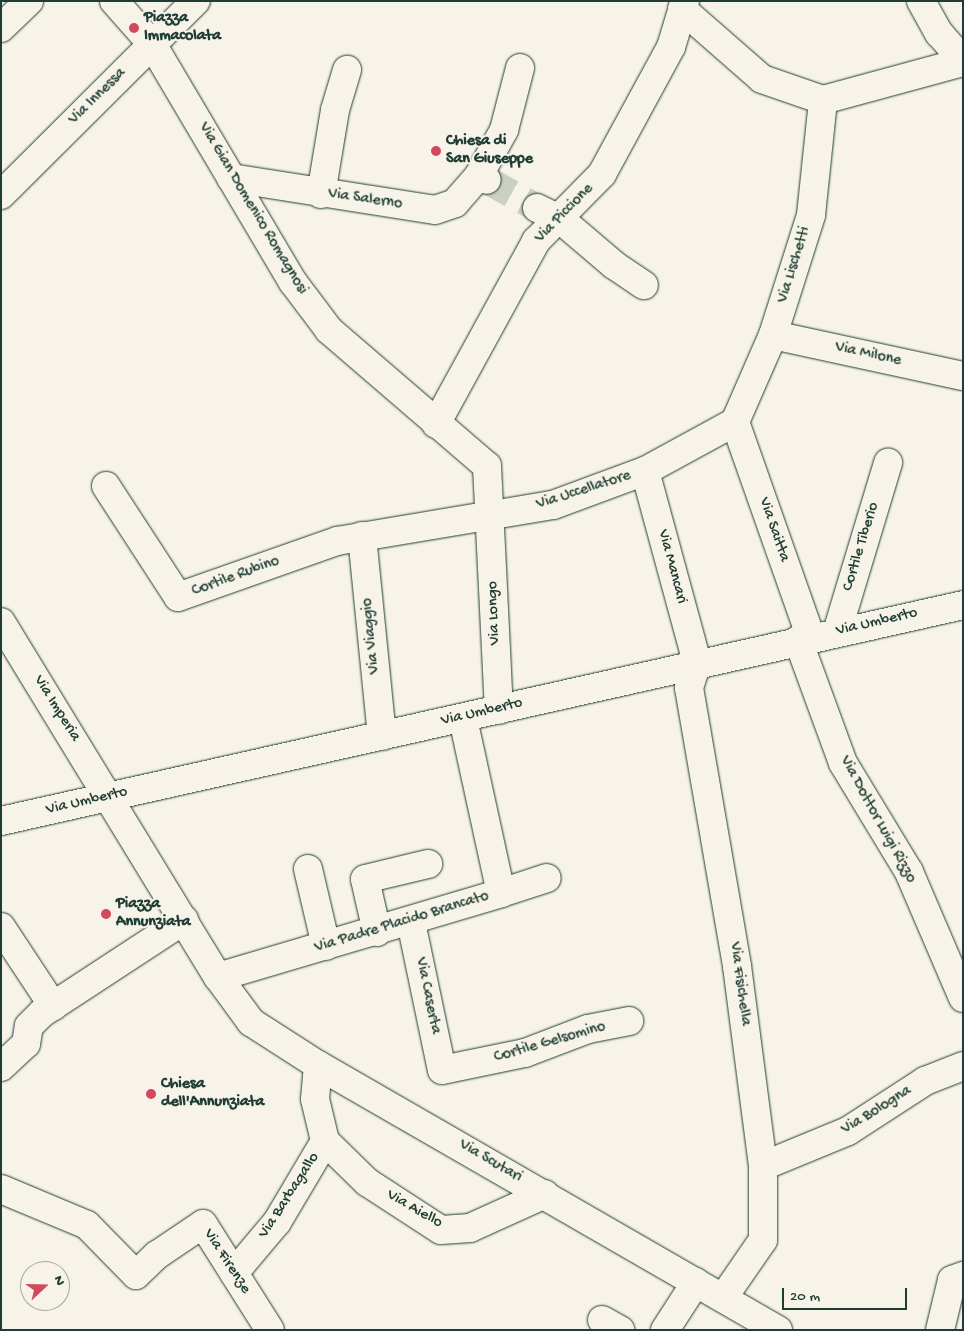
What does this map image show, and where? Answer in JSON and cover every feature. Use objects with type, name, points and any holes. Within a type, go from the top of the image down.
[{"type":"street","points":[[1,28],[29,1]]},
{"type":"street","name":"Via Gian Domenico Romagnosi","points":[[114,1],[152,44],[293,282],[329,330],[436,424],[488,466],[491,517]]},
{"type":"street","name":"Via Innessa","points":[[1,194],[196,1]]},
{"type":"street","points":[[684,5],[762,79],[823,100],[963,62],[939,33],[921,1]]},
{"type":"street","name":"Via Piccione","points":[[436,424],[536,241],[549,213],[602,174],[671,47],[684,5]]},
{"type":"street","name":"Via Salerno","points":[[231,178],[321,194],[435,210],[455,203],[482,179],[504,130],[520,68]]},
{"type":"street","points":[[321,194],[335,110],[347,70]]},
{"type":"street","name":"Via Lischetti","points":[[734,422],[773,335],[810,216],[823,100]]},
{"type":"street","points":[[549,213],[614,265],[644,286]]},
{"type":"street","name":"Via Milone","points":[[773,335],[963,376]]},
{"type":"street","name":"Via Uccellatore","points":[[362,536],[491,517],[553,504],[645,471],[734,422]]},
{"type":"street","name":"Via Saitta","points":[[734,422],[805,639]]},
{"type":"street","name":"Cortile Tiberio","points":[[837,632],[888,463]]},
{"type":"street","name":"Via Mancari","points":[[645,471],[696,663]]},
{"type":"street","name":"Cortile Rubino","points":[[106,486],[178,597],[337,541],[362,536]]},
{"type":"street","name":"Via Longo","points":[[491,517],[499,710]]},
{"type":"street","name":"Via Viaggio","points":[[362,536],[382,736]]},
{"type":"street","name":"Via Umberto","points":[[1,821],[499,710],[696,663],[963,605]]},
{"type":"street","name":"Via Imperia","points":[[1,622],[111,797],[184,920]]},
{"type":"street","name":"Via Dottor Luigi Rizzo","points":[[805,639],[843,763],[909,872],[963,998]]},
{"type":"street","name":"Via Fisichella","points":[[696,663],[688,688],[737,966],[763,1166],[763,1240],[724,1298]]},
{"type":"street","name":"Via Padre Placido Brancato","points":[[218,976],[377,932],[501,893],[463,718]]},
{"type":"street","points":[[377,932],[365,879],[428,864]]},
{"type":"street","points":[[308,869],[326,946]]},
{"type":"street","points":[[501,893],[547,878]]},
{"type":"street","points":[[5,1065],[26,1044],[29,1026],[53,1006],[184,920]]},
{"type":"street","name":"Via Scutari","points":[[184,920],[218,976],[251,1022],[318,1065],[545,1194],[778,1330]]},
{"type":"street","name":"Via Caserta","points":[[411,922],[442,1070]]},
{"type":"street","points":[[1,927],[53,1006]]},
{"type":"street","name":"Cortile Gelsomino","points":[[442,1070],[525,1053],[588,1028],[629,1021]]},
{"type":"street","points":[[318,1065],[315,1099],[326,1141]]},
{"type":"street","name":"Via Bologna","points":[[763,1166],[848,1131],[925,1081],[963,1066]]},
{"type":"street","name":"Via Aiello","points":[[326,1141],[367,1182],[441,1230],[470,1228],[545,1194]]},
{"type":"street","name":"Via Barbagallo","points":[[234,1273],[276,1222],[326,1141]]},
{"type":"street","name":"Via Firenze","points":[[1,1189],[87,1225],[136,1275],[157,1255],[203,1224],[270,1330]]},
{"type":"street","points":[[940,1330],[952,1280],[963,1276]]},
{"type":"street","points":[[665,1330],[696,1282]]},
{"type":"tunnel","points":[[487,180],[537,208]]},
{"type":"place","name":"Piazza Immacolata","points":[[134,28]]},
{"type":"place","name":"Chiesa di San Giuseppe","points":[[436,151]]},
{"type":"place","name":"Piazza Annunziata","points":[[106,914]]},
{"type":"place","name":"Chiesa dell'Annunziata","points":[[151,1094]]}]
